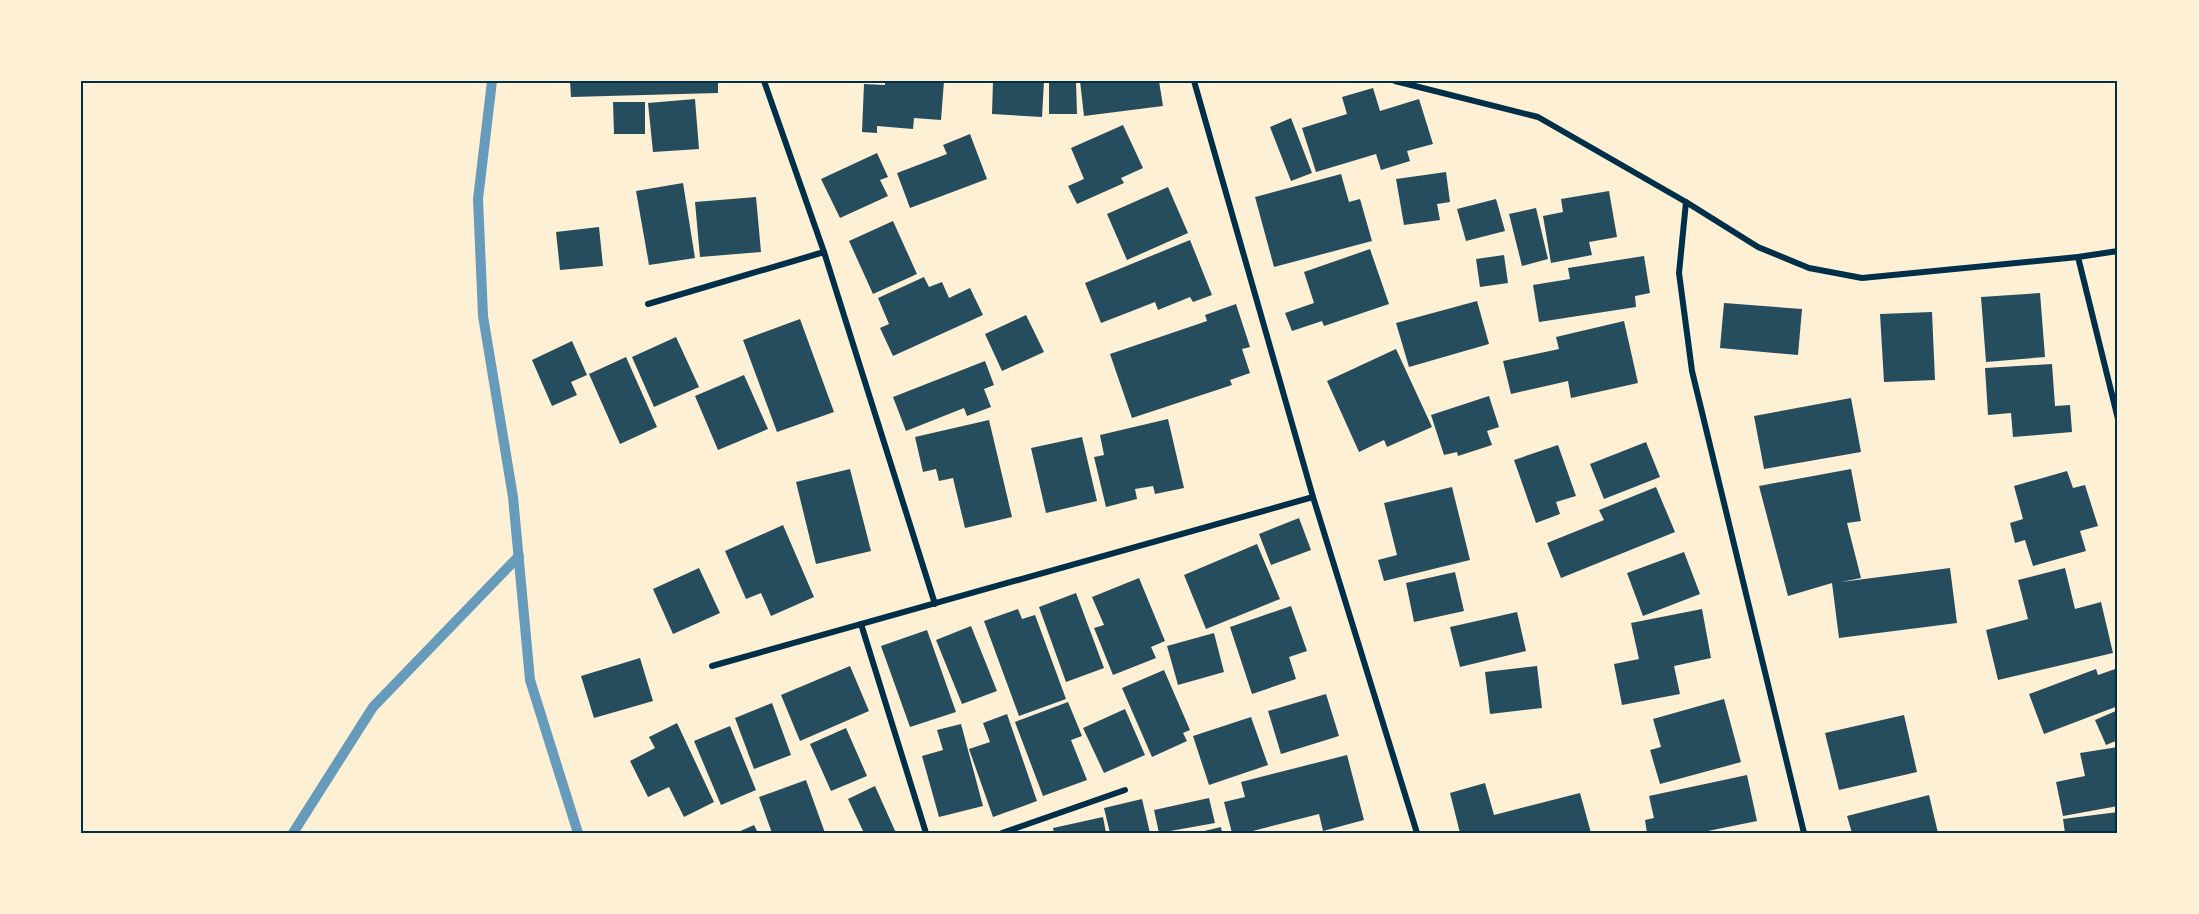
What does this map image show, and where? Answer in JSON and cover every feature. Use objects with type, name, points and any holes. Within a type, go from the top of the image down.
[{"type":"street","points":[[764,81],[824,252],[935,603]]},
{"type":"street","points":[[1194,81],[1313,497],[1417,833]]},
{"type":"street","points":[[1395,81],[1538,117],[1686,202],[1758,247],[1809,268],[1862,278],[2118,250]]},
{"type":"street","points":[[1686,202],[1679,273],[1692,371],[1804,833]]},
{"type":"street","points":[[648,304],[824,252]]},
{"type":"street","points":[[2078,256],[2118,419]]},
{"type":"street","points":[[712,666],[1313,497]]},
{"type":"street","points":[[861,624],[926,833]]},
{"type":"street","points":[[1002,833],[1125,790]]},
{"type":"building","points":[[570,81],[718,81],[718,93],[571,97]]},
{"type":"building","points":[[885,81],[944,81],[941,120],[914,118],[913,129],[877,126],[877,133],[862,132],[864,84],[885,85]]},
{"type":"building","points":[[993,81],[1044,81],[1042,117],[992,114]]},
{"type":"building","points":[[1049,81],[1076,81],[1077,114],[1049,114]]},
{"type":"building","points":[[1080,81],[1159,81],[1163,106],[1084,116]]},
{"type":"building","points":[[1373,88],[1380,111],[1419,99],[1433,144],[1407,151],[1410,161],[1381,170],[1376,154],[1316,172],[1302,128],[1347,114],[1342,97]]},
{"type":"building","points":[[695,99],[699,149],[653,152],[648,103]]},
{"type":"building","points":[[613,102],[645,102],[645,134],[614,134]]},
{"type":"building","points":[[1291,118],[1312,173],[1291,181],[1270,127]]},
{"type":"building","points":[[1123,125],[1143,168],[1121,178],[1124,183],[1077,204],[1068,186],[1084,179],[1071,148]]},
{"type":"building","points":[[970,134],[987,179],[910,208],[897,173],[947,154],[943,145]]},
{"type":"building","points":[[877,153],[888,177],[880,180],[888,196],[840,218],[821,179]]},
{"type":"building","points":[[1446,172],[1450,202],[1437,204],[1440,220],[1404,225],[1396,179]]},
{"type":"building","points":[[1341,174],[1349,202],[1360,199],[1372,241],[1274,267],[1255,197]]},
{"type":"building","points":[[683,183],[695,258],[649,265],[636,191]]},
{"type":"building","points":[[1168,187],[1188,233],[1127,260],[1107,214]]},
{"type":"building","points":[[1609,191],[1617,237],[1589,242],[1592,255],[1551,263],[1543,216],[1563,212],[1561,199]]},
{"type":"building","points":[[756,197],[761,252],[700,257],[695,202]]},
{"type":"building","points":[[1496,199],[1505,231],[1466,241],[1457,209]]},
{"type":"building","points":[[1536,208],[1548,259],[1522,266],[1509,214]]},
{"type":"building","points":[[893,221],[917,274],[873,294],[849,241]]},
{"type":"building","points":[[599,227],[603,266],[560,270],[556,232]]},
{"type":"building","points":[[1190,240],[1212,295],[1193,302],[1190,297],[1158,310],[1155,302],[1101,323],[1085,283]]},
{"type":"building","points":[[1370,249],[1389,304],[1324,326],[1322,321],[1292,331],[1285,313],[1314,303],[1304,272]]},
{"type":"building","points":[[1504,255],[1508,283],[1480,287],[1476,259]]},
{"type":"building","points":[[1644,256],[1650,293],[1635,296],[1636,307],[1539,322],[1533,285],[1570,279],[1568,268]]},
{"type":"building","points":[[924,277],[929,287],[942,282],[949,298],[970,288],[983,315],[893,356],[880,328],[889,324],[878,298]]},
{"type":"building","points":[[2040,293],[2045,357],[1986,362],[1981,297]]},
{"type":"building","points":[[1477,301],[1489,344],[1409,367],[1396,323]]},
{"type":"building","points":[[1724,303],[1802,309],[1798,355],[1720,348]]},
{"type":"building","points":[[1236,304],[1250,347],[1242,349],[1250,373],[1230,380],[1232,385],[1132,418],[1110,354],[1207,321],[1205,315]]},
{"type":"building","points":[[1932,312],[1935,380],[1884,382],[1880,314]]},
{"type":"building","points":[[1026,315],[1044,352],[1002,371],[985,334]]},
{"type":"building","points":[[800,319],[834,412],[777,432],[743,340]]},
{"type":"building","points":[[1624,321],[1638,383],[1571,398],[1568,381],[1511,394],[1503,361],[1559,349],[1556,337]]},
{"type":"building","points":[[676,337],[699,387],[654,407],[632,357]]},
{"type":"building","points":[[572,341],[587,375],[571,382],[577,395],[552,406],[532,360]]},
{"type":"building","points":[[1396,349],[1432,427],[1387,447],[1384,440],[1359,452],[1327,381]]},
{"type":"building","points":[[626,357],[657,427],[620,444],[589,374]]},
{"type":"building","points":[[985,361],[994,385],[984,389],[991,407],[967,416],[964,408],[906,431],[893,397]]},
{"type":"building","points":[[2052,364],[2055,406],[2070,405],[2072,432],[2013,437],[2011,413],[1988,415],[1985,368]]},
{"type":"building","points":[[744,375],[768,429],[718,450],[695,396]]},
{"type":"building","points":[[1489,396],[1499,427],[1487,431],[1492,445],[1458,456],[1457,452],[1444,455],[1431,415]]},
{"type":"building","points":[[1851,398],[1861,452],[1764,469],[1754,416]]},
{"type":"building","points":[[1168,419],[1184,488],[1155,494],[1153,486],[1135,489],[1137,499],[1106,507],[1094,457],[1104,455],[1100,435]]},
{"type":"building","points":[[989,420],[1012,517],[965,528],[953,478],[939,481],[936,469],[923,472],[915,437]]},
{"type":"building","points":[[1082,437],[1097,501],[1046,513],[1031,448]]},
{"type":"building","points":[[1646,442],[1660,477],[1604,499],[1590,464]]},
{"type":"building","points":[[1558,445],[1576,496],[1556,502],[1560,514],[1536,523],[1514,460]]},
{"type":"building","points":[[850,469],[871,551],[816,564],[796,482]]},
{"type":"building","points":[[1851,469],[1861,521],[1847,523],[1861,578],[1841,582],[1950,568],[1957,623],[1839,638],[1832,583],[1788,596],[1759,486]]},
{"type":"building","points":[[2067,471],[2073,488],[2085,485],[2098,526],[2080,531],[2086,551],[2033,566],[2025,540],[2015,543],[2010,523],[2023,519],[2014,486]]},
{"type":"building","points":[[1452,487],[1470,560],[1384,581],[1378,560],[1397,555],[1384,503]]},
{"type":"building","points":[[1656,487],[1675,532],[1561,578],[1547,543],[1604,520],[1599,510]]},
{"type":"building","points":[[1299,518],[1311,550],[1271,565],[1259,534]]},
{"type":"building","points":[[783,525],[814,597],[771,616],[761,593],[746,599],[725,551]]},
{"type":"building","points":[[1257,544],[1280,599],[1206,629],[1184,575]]},
{"type":"building","points":[[1684,552],[1700,594],[1643,616],[1627,573]]},
{"type":"building","points":[[699,568],[720,613],[673,634],[653,589]]},
{"type":"building","points":[[2065,568],[2075,609],[2101,602],[2113,653],[1998,680],[1986,630],[2028,619],[2018,580]]},
{"type":"building","points":[[1455,572],[1464,611],[1414,622],[1406,583]]},
{"type":"building","points":[[1139,578],[1165,641],[1151,647],[1156,658],[1113,675],[1094,628],[1104,625],[1092,597]]},
{"type":"building","points":[[1076,593],[1104,668],[1066,682],[1039,607]]},
{"type":"building","points":[[1291,606],[1307,651],[1289,657],[1296,679],[1252,694],[1230,627]]},
{"type":"building","points":[[1018,609],[1022,619],[1035,615],[1066,699],[1019,716],[984,621]]},
{"type":"building","points":[[1702,609],[1711,658],[1674,666],[1680,694],[1622,705],[1614,664],[1639,659],[1631,623]]},
{"type":"building","points":[[1517,612],[1526,651],[1460,667],[1450,627]]},
{"type":"building","points":[[971,626],[997,691],[962,704],[936,640]]},
{"type":"building","points":[[927,630],[956,712],[910,727],[881,646]]},
{"type":"building","points":[[1214,633],[1224,672],[1178,685],[1167,646]]},
{"type":"building","points":[[640,658],[653,701],[594,718],[581,676]]},
{"type":"building","points":[[850,666],[869,711],[800,741],[781,695]]},
{"type":"building","points":[[1537,666],[1542,708],[1490,714],[1485,672]]},
{"type":"building","points":[[2118,668],[2118,706],[2044,734],[2029,694],[2096,669],[2098,675]]},
{"type":"building","points":[[1164,670],[1190,730],[1183,733],[1187,741],[1152,757],[1122,688]]},
{"type":"building","points":[[1326,694],[1339,736],[1281,754],[1268,711]]},
{"type":"building","points":[[1724,699],[1741,762],[1660,784],[1650,750],[1661,747],[1653,719]]},
{"type":"building","points":[[1068,702],[1082,736],[1071,740],[1087,780],[1043,796],[1015,722]]},
{"type":"building","points":[[772,703],[791,755],[754,769],[735,718]]},
{"type":"building","points":[[1125,709],[1145,755],[1104,773],[1083,728]]},
{"type":"building","points":[[2118,710],[2118,740],[2106,745],[2095,720]]},
{"type":"building","points":[[1007,714],[1037,801],[993,817],[969,749],[990,742],[983,723]]},
{"type":"building","points":[[1904,715],[1917,772],[1839,790],[1825,733]]},
{"type":"building","points":[[1251,717],[1268,765],[1209,785],[1193,736]]},
{"type":"building","points":[[677,723],[714,802],[684,817],[669,787],[648,797],[630,761],[655,748],[649,737]]},
{"type":"building","points":[[961,724],[983,806],[939,817],[922,756],[943,750],[937,730]]},
{"type":"building","points":[[730,726],[756,790],[721,805],[694,741]]},
{"type":"building","points":[[846,728],[867,776],[831,791],[810,744]]},
{"type":"building","points":[[2118,747],[2118,806],[2063,816],[2056,782],[2085,776],[2080,753]]},
{"type":"building","points":[[1347,755],[1364,820],[1323,831],[1319,814],[1245,833],[1232,833],[1224,802],[1245,797],[1241,782]]},
{"type":"building","points":[[1747,775],[1757,821],[1698,833],[1647,833],[1645,820],[1654,818],[1649,796]]},
{"type":"building","points":[[806,780],[825,833],[772,833],[759,797]]},
{"type":"building","points":[[1485,783],[1494,815],[1580,793],[1591,833],[1460,833],[1450,793]]},
{"type":"building","points":[[875,786],[896,833],[864,833],[848,799]]},
{"type":"building","points":[[1929,795],[1938,833],[1852,833],[1847,816]]},
{"type":"building","points":[[1209,798],[1215,823],[1159,833],[1154,810]]},
{"type":"building","points":[[1142,799],[1150,833],[1110,833],[1104,808]]},
{"type":"building","points":[[2118,812],[2118,833],[2065,833],[2063,819]]},
{"type":"building","points":[[1103,817],[1106,833],[1054,833],[1053,828]]},
{"type":"building","points":[[754,825],[758,833],[736,833]]},
{"type":"building","points":[[1221,827],[1222,833],[1200,833],[1200,832]]},
{"type":"waterway","points":[[492,81],[478,199],[483,316],[513,497],[530,680],[578,833]]},
{"type":"waterway","points":[[293,833],[373,707],[519,556]]}]
